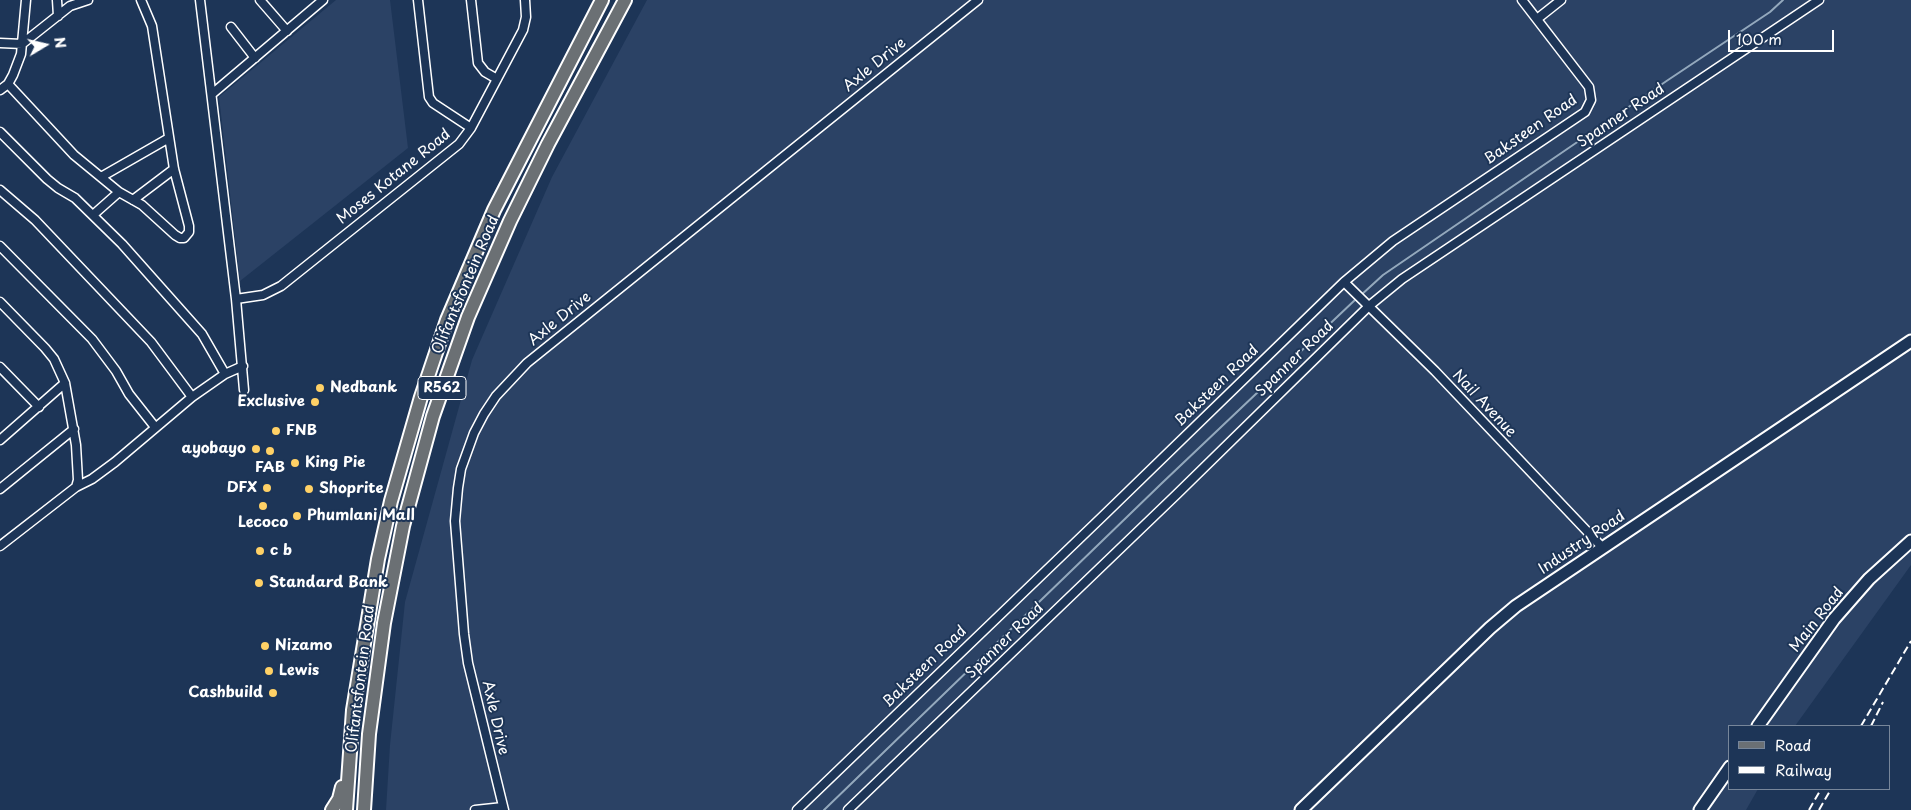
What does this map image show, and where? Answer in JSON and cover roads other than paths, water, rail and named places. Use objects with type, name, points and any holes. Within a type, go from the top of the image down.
[{"type":"main road","name":"Olifantsfontein Road","points":[[346,810],[348,757],[356,689],[378,560],[408,441],[430,370],[461,286],[494,210],[602,0]]},
{"type":"main road","name":"Olifantsfontein Road","points":[[364,810],[369,734],[386,613],[403,526],[432,416],[468,317],[510,221],[548,144],[625,0]]},
{"type":"main road","points":[[332,810],[339,799],[348,757]]},
{"type":"street","points":[[0,90],[8,84],[17,67],[22,44],[26,0]]},
{"type":"street","points":[[57,0],[58,16]]},
{"type":"street","points":[[0,43],[22,44],[70,6],[88,0]]},
{"type":"street","points":[[8,84],[74,154],[119,192],[142,205],[175,235],[180,238],[187,235],[189,226],[174,169],[152,26],[141,0]]},
{"type":"street","points":[[200,0],[236,299],[244,390]]},
{"type":"street","points":[[260,0],[287,31]]},
{"type":"street","points":[[418,0],[430,97],[433,103],[471,128]]},
{"type":"street","points":[[471,0],[478,63],[485,72],[498,79]]},
{"type":"street","name":"Moses Kotane Road","points":[[236,299],[263,294],[281,286],[457,146],[471,128],[524,30],[526,17],[525,0]]},
{"type":"street","name":"Axle Drive","points":[[503,809],[468,663],[455,521],[461,469],[474,433],[484,414],[507,383],[526,363],[978,0]]},
{"type":"street","name":"Baksteen Road","points":[[797,810],[1344,282],[1393,241],[1585,112],[1591,100],[1589,87],[1522,0]]},
{"type":"street","points":[[1537,19],[1561,0]]},
{"type":"street","name":"Spanner Road","points":[[848,810],[1170,501],[1369,306],[1402,279],[1819,0]]},
{"type":"street","points":[[212,94],[321,1]]},
{"type":"street","points":[[231,27],[255,58]]},
{"type":"street","points":[[0,132],[47,179],[75,198],[122,244],[202,334],[225,374]]},
{"type":"street","points":[[102,177],[169,138]]},
{"type":"street","points":[[133,200],[174,169]]},
{"type":"street","points":[[0,190],[35,220],[151,342],[192,397]]},
{"type":"street","points":[[93,215],[119,192]]},
{"type":"street","points":[[0,246],[92,339],[112,365],[129,394],[155,427]]},
{"type":"street","name":"Nail Avenue","points":[[1344,282],[1435,371],[1602,547]]},
{"type":"street","points":[[0,302],[54,359],[65,384],[74,429],[78,480],[76,487]]},
{"type":"street","name":"Industry Road","points":[[1301,810],[1490,628],[1526,599],[1911,340]]},
{"type":"street","points":[[0,546],[76,487],[103,471],[192,397],[225,374],[242,366]]},
{"type":"street","points":[[0,367],[39,407]]},
{"type":"street","points":[[0,440],[65,384]]},
{"type":"street","points":[[0,489],[74,429]]},
{"type":"street","name":"Main Road","points":[[1759,725],[1834,619],[1869,579],[1911,541]]},
{"type":"street","points":[[1700,810],[1728,770]]},
{"type":"street","points":[[475,810],[503,809]]},
{"type":"waterway","points":[[1360,296],[1383,275],[1770,12],[1783,0]]},
{"type":"waterway","points":[[824,810],[1161,484],[1356,299]]},
{"type":"railway","points":[[1862,725],[1911,641]]},
{"type":"railway","points":[[1872,725],[1883,702]]},
{"type":"railway","points":[[1809,810],[1820,790]]},
{"type":"railway","points":[[1819,810],[1830,790]]},
{"type":"place","name":"Nedbank","points":[[320,388]]},
{"type":"place","name":"Exclusive","points":[[315,402]]},
{"type":"place","name":"FNB","points":[[276,431]]},
{"type":"place","name":"ayobayo","points":[[256,449]]},
{"type":"place","name":"FAB","points":[[270,451]]},
{"type":"place","name":"King Pie","points":[[295,463]]},
{"type":"place","name":"DFX","points":[[267,488]]},
{"type":"place","name":"Shoprite","points":[[309,489]]},
{"type":"place","name":"Lecoco","points":[[263,506]]},
{"type":"place","name":"Phumlani Mall","points":[[297,516]]},
{"type":"place","name":"c b","points":[[260,551]]},
{"type":"place","name":"Standard Bank","points":[[259,583]]},
{"type":"place","name":"Nizamo","points":[[265,646]]},
{"type":"place","name":"Lewis","points":[[269,671]]},
{"type":"place","name":"Cashbuild","points":[[273,693]]}]
